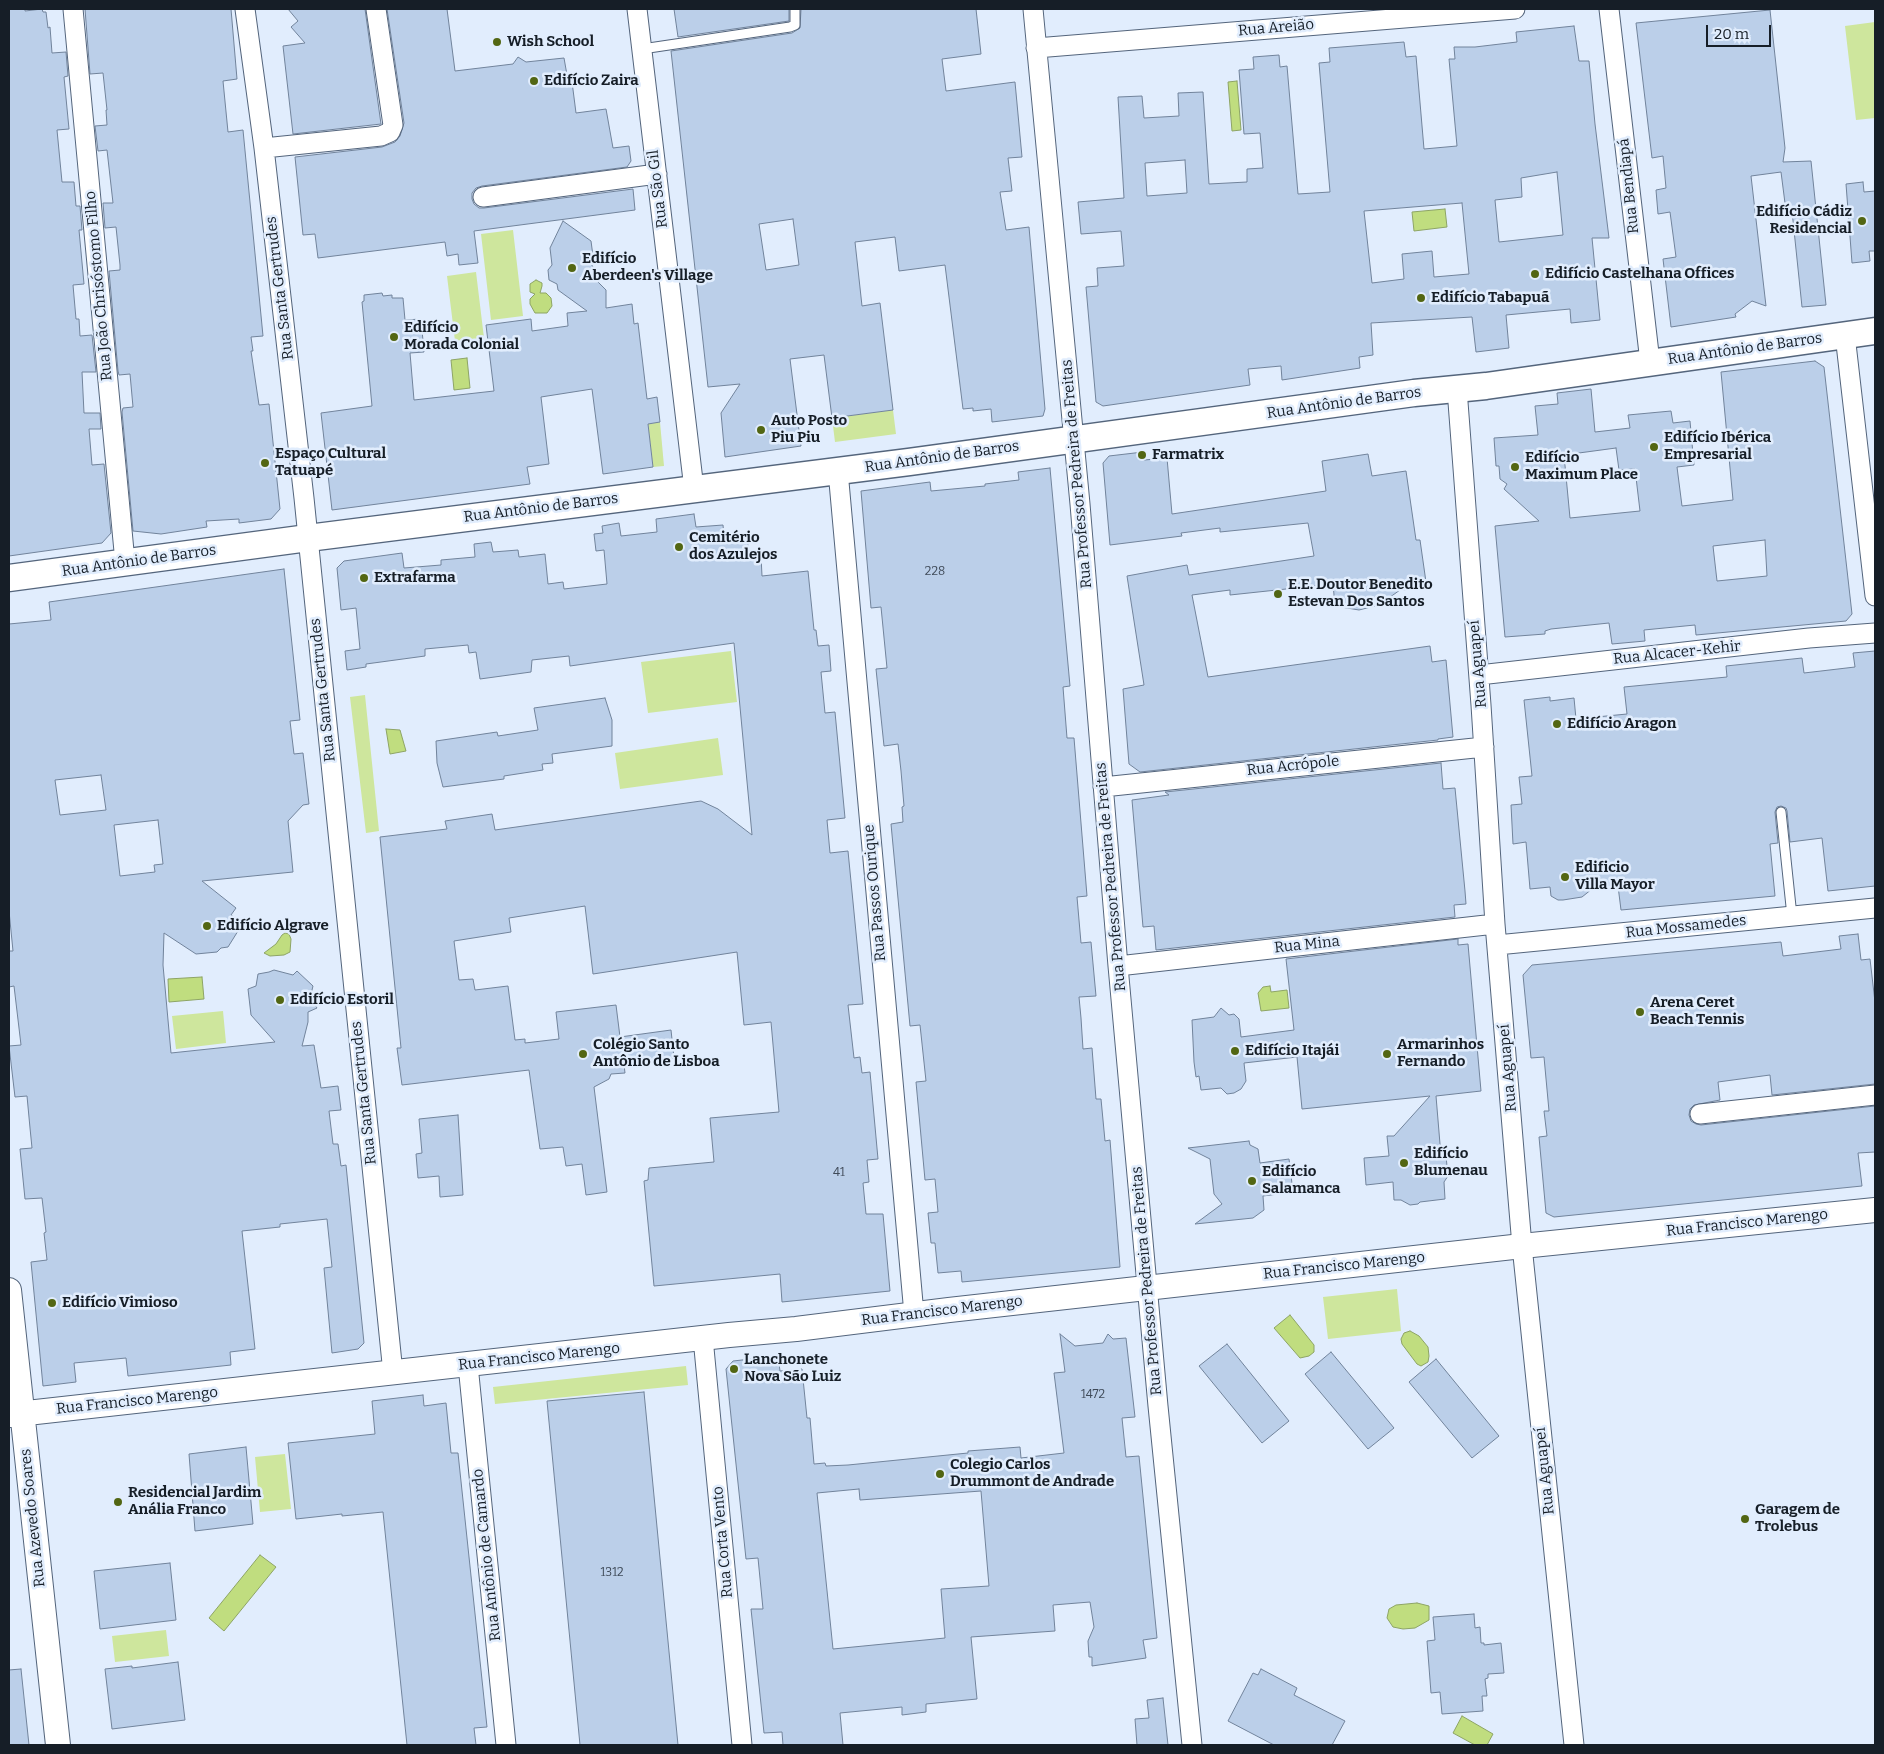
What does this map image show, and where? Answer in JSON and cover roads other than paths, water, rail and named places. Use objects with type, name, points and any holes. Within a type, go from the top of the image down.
[{"type":"main road","name":"Rua Antônio de Barros","points":[[9,578],[1074,440],[1875,331]]},
{"type":"street","name":"Rua João Chrisóstomo Filho","points":[[73,9],[125,562]]},
{"type":"street","name":"Rua Santa Gertrudes","points":[[245,9],[264,148],[308,538],[393,1373]]},
{"type":"street","points":[[264,148],[381,136],[390,132],[393,125],[376,9]]},
{"type":"street","name":"Rua São Gil","points":[[637,9],[694,489]]},
{"type":"street","name":"Rua Professor Pedreira de Freitas","points":[[1033,9],[1074,440],[1118,966],[1192,1745]]},
{"type":"street","name":"Rua Areião","points":[[1036,48],[1515,9]]},
{"type":"street","name":"Rua Bendiapá","points":[[1609,9],[1650,362]]},
{"type":"street","points":[[483,197],[657,174]]},
{"type":"street","points":[[1845,335],[1875,596]]},
{"type":"street","name":"Rua Aguapeí","points":[[1458,389],[1495,924],[1522,1246],[1574,1745]]},
{"type":"street","name":"Rua Passos Ourique","points":[[838,471],[914,1314]]},
{"type":"street","name":"Rua Alcacer-Kehir","points":[[1478,675],[1809,638],[1875,633]]},
{"type":"street","name":"Rua Acrópole","points":[[1103,787],[1484,748]]},
{"type":"street","name":"Rua Mossamedes","points":[[1497,945],[1875,908]]},
{"type":"street","name":"Rua Mina","points":[[1118,966],[1495,924]]},
{"type":"street","points":[[1700,1114],[1875,1095]]},
{"type":"street","name":"Rua Francisco Marengo","points":[[16,1414],[796,1329],[1148,1287],[1875,1210]]},
{"type":"street","name":"Rua Azevedo Soares","points":[[9,1290],[16,1414],[58,1745]]},
{"type":"street","name":"Rua Corta Vento","points":[[703,1338],[742,1745]]},
{"type":"street","name":"Rua Antônio de Camardo","points":[[468,1365],[506,1745]]},
{"type":"lane","points":[[642,49],[790,27],[795,25],[795,9]]},
{"type":"lane","points":[[1781,812],[1792,916]]},
{"type":"place","name":"Wish School","points":[[497,42]]},
{"type":"place","name":"Edifício Zaira","points":[[534,81]]},
{"type":"place","name":"Edifício Cádiz Residencial","points":[[1862,221]]},
{"type":"place","name":"Edifício Aberdeen's Village","points":[[572,268]]},
{"type":"place","name":"Edifício Castelhana Offices","points":[[1535,274]]},
{"type":"place","name":"Edifício Tabapuã","points":[[1421,298]]},
{"type":"place","name":"Edifício Morada Colonial","points":[[394,337]]},
{"type":"place","name":"Auto Posto Piu Piu","points":[[761,430]]},
{"type":"place","name":"Edifício Ibérica Empresarial","points":[[1654,447]]},
{"type":"place","name":"Farmatrix","points":[[1142,455]]},
{"type":"place","name":"Espaço Cultural Tatuapé","points":[[265,463]]},
{"type":"place","name":"Edifício Maximum Place","points":[[1515,467]]},
{"type":"place","name":"Cemitério dos Azulejos","points":[[679,547]]},
{"type":"place","name":"Extrafarma","points":[[364,578]]},
{"type":"place","name":"E.E. Doutor Benedito Estevan Dos Santos","points":[[1278,594]]},
{"type":"place","name":"Edifício Aragon","points":[[1557,724]]},
{"type":"place","name":"Edificio Villa Mayor","points":[[1565,877]]},
{"type":"place","name":"Edifício Algrave","points":[[207,926]]},
{"type":"place","name":"Edifício Estoril","points":[[280,1000]]},
{"type":"place","name":"Arena Ceret Beach Tennis","points":[[1640,1012]]},
{"type":"place","name":"Edifício Itajái","points":[[1235,1051]]},
{"type":"place","name":"Colégio Santo Antônio de Lisboa","points":[[583,1054]]},
{"type":"place","name":"Armarinhos Fernando","points":[[1387,1054]]},
{"type":"place","name":"Edifício Blumenau","points":[[1404,1163]]},
{"type":"place","name":"Edifício Salamanca","points":[[1252,1181]]},
{"type":"place","name":"Edifício Vimioso","points":[[52,1303]]},
{"type":"place","name":"Lanchonete Nova São Luiz","points":[[734,1369]]},
{"type":"place","name":"Colegio Carlos Drummont de Andrade","points":[[940,1474]]},
{"type":"place","name":"Residencial Jardim Anália Franco","points":[[118,1502]]},
{"type":"place","name":"Garagem de Trolebus","points":[[1745,1519]]}]
